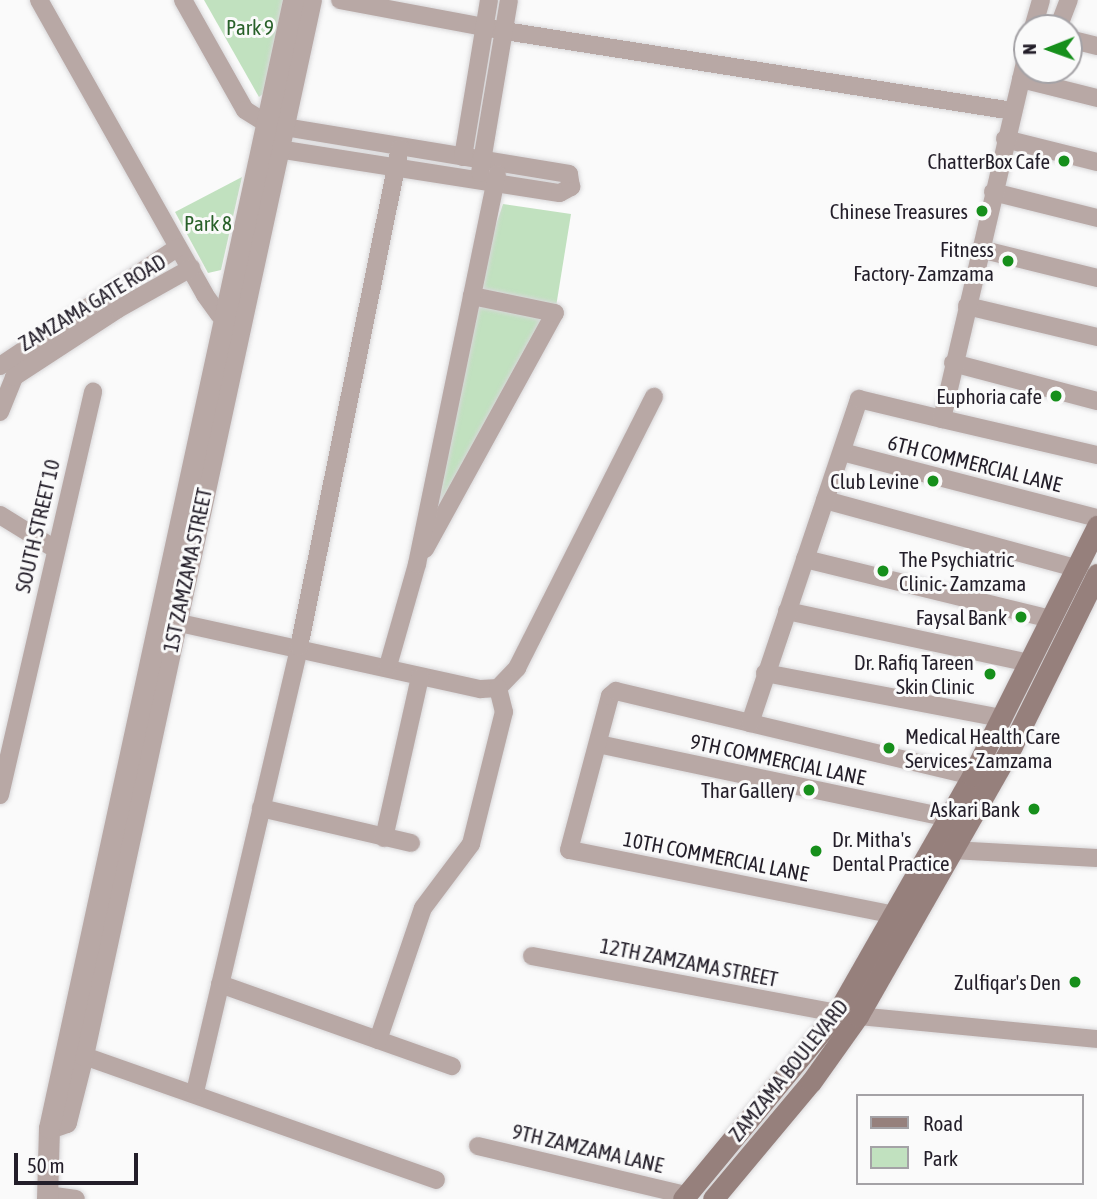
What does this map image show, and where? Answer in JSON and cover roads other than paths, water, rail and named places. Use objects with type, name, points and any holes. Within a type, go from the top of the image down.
[{"type":"main road","name":"ZAMZAMA BOULEVARD","points":[[685,1197],[848,1015],[895,915],[972,776],[1097,526]]},
{"type":"main road","name":"ZAMZAMA BOULEVARD","points":[[713,1199],[811,1082],[848,1015],[952,850],[1012,746],[1095,584]]},
{"type":"street","points":[[39,0],[213,308],[233,320]]},
{"type":"street","points":[[183,0],[245,110],[275,125],[400,148],[569,174],[571,187],[560,193],[278,149]]},
{"type":"street","name":"1ST ZAMZAMA STREET","points":[[47,1197],[49,1128],[66,1122],[74,1052],[275,125],[293,0]]},
{"type":"street","name":"1ST ZAMZAMA STREET","points":[[233,320],[278,149],[275,125],[312,0]]},
{"type":"street","points":[[340,0],[505,32],[1013,111]]},
{"type":"street","points":[[463,157],[489,0]]},
{"type":"street","points":[[388,666],[417,564],[472,296],[491,162],[509,0]]},
{"type":"street","points":[[942,419],[1020,84]]},
{"type":"street","points":[[1041,84],[1097,98]]},
{"type":"street","points":[[1005,139],[1097,162]]},
{"type":"street","points":[[195,1092],[299,647],[400,148]]},
{"type":"street","points":[[993,192],[1097,218]]},
{"type":"street","name":"ZAMZAMA GATE ROAD","points":[[0,366],[177,248]]},
{"type":"street","points":[[980,249],[1097,278]]},
{"type":"street","name":"ZAMZAMA GATE ROAD","points":[[0,412],[14,377],[118,309],[191,268]]},
{"type":"street","points":[[417,564],[555,313],[472,296]]},
{"type":"street","points":[[967,306],[1097,337]]},
{"type":"street","points":[[953,363],[1097,401]]},
{"type":"street","name":"SOUTH STREET 10","points":[[0,795],[6,740],[93,391]]},
{"type":"street","points":[[498,688],[517,668],[654,397]]},
{"type":"street","points":[[750,723],[859,400],[1097,455]]},
{"type":"street","name":"6TH COMMERCIAL LANE","points":[[842,452],[1097,517]]},
{"type":"street","points":[[825,500],[1076,568]]},
{"type":"street","points":[[0,516],[55,549]]},
{"type":"street","name":"1ST ZAMZAMA STREET","points":[[144,727],[175,622],[185,536]]},
{"type":"street","points":[[805,559],[1051,619]]},
{"type":"street","points":[[787,611],[1029,663]]},
{"type":"street","points":[[175,622],[388,666],[420,677],[498,688]]},
{"type":"street","points":[[765,673],[1002,718]]},
{"type":"street","points":[[384,838],[420,677]]},
{"type":"street","points":[[378,1040],[423,908],[471,844],[504,712],[498,688]]},
{"type":"street","points":[[598,744],[610,696],[616,691],[972,776]]},
{"type":"street","name":"9TH COMMERCIAL LANE","points":[[598,744],[948,818]]},
{"type":"street","name":"10TH COMMERCIAL LANE","points":[[598,744],[569,850],[895,915]]},
{"type":"street","points":[[261,808],[411,843]]},
{"type":"street","points":[[952,850],[1097,858]]},
{"type":"street","name":"12TH ZAMZAMA STREET","points":[[532,956],[848,1015],[1097,1039]]},
{"type":"street","points":[[220,984],[453,1066]]},
{"type":"street","points":[[74,1052],[195,1092],[436,1180]]},
{"type":"street","name":"9TH ZAMZAMA LANE","points":[[478,1146],[685,1197]]},
{"type":"street","points":[[47,1197],[76,1199]]},
{"type":"place","name":"ChatterBox Cafe","points":[[1064,161]]},
{"type":"place","name":"Chinese Treasures","points":[[982,211]]},
{"type":"place","name":"Fitness Factory- Zamzama","points":[[1008,261]]},
{"type":"place","name":"Euphoria cafe","points":[[1056,396]]},
{"type":"place","name":"Club Levine","points":[[933,481]]},
{"type":"place","name":"The Psychiatric Clinic- Zamzama","points":[[883,571]]},
{"type":"place","name":"Faysal Bank","points":[[1021,617]]},
{"type":"place","name":"Dr. Rafiq Tareen Skin Clinic","points":[[990,674]]},
{"type":"place","name":"Medical Health Care Services- Zamzama","points":[[889,748]]},
{"type":"place","name":"Thar Gallery","points":[[809,790]]},
{"type":"place","name":"Askari Bank","points":[[1034,809]]},
{"type":"place","name":"Dr. Mitha's Dental Practice","points":[[816,851]]},
{"type":"place","name":"Zulfiqar's Den","points":[[1075,982]]},
{"type":"park label","name":"Park 9","points":[[250,27]]},
{"type":"park label","name":"Park 8","points":[[208,223]]}]
